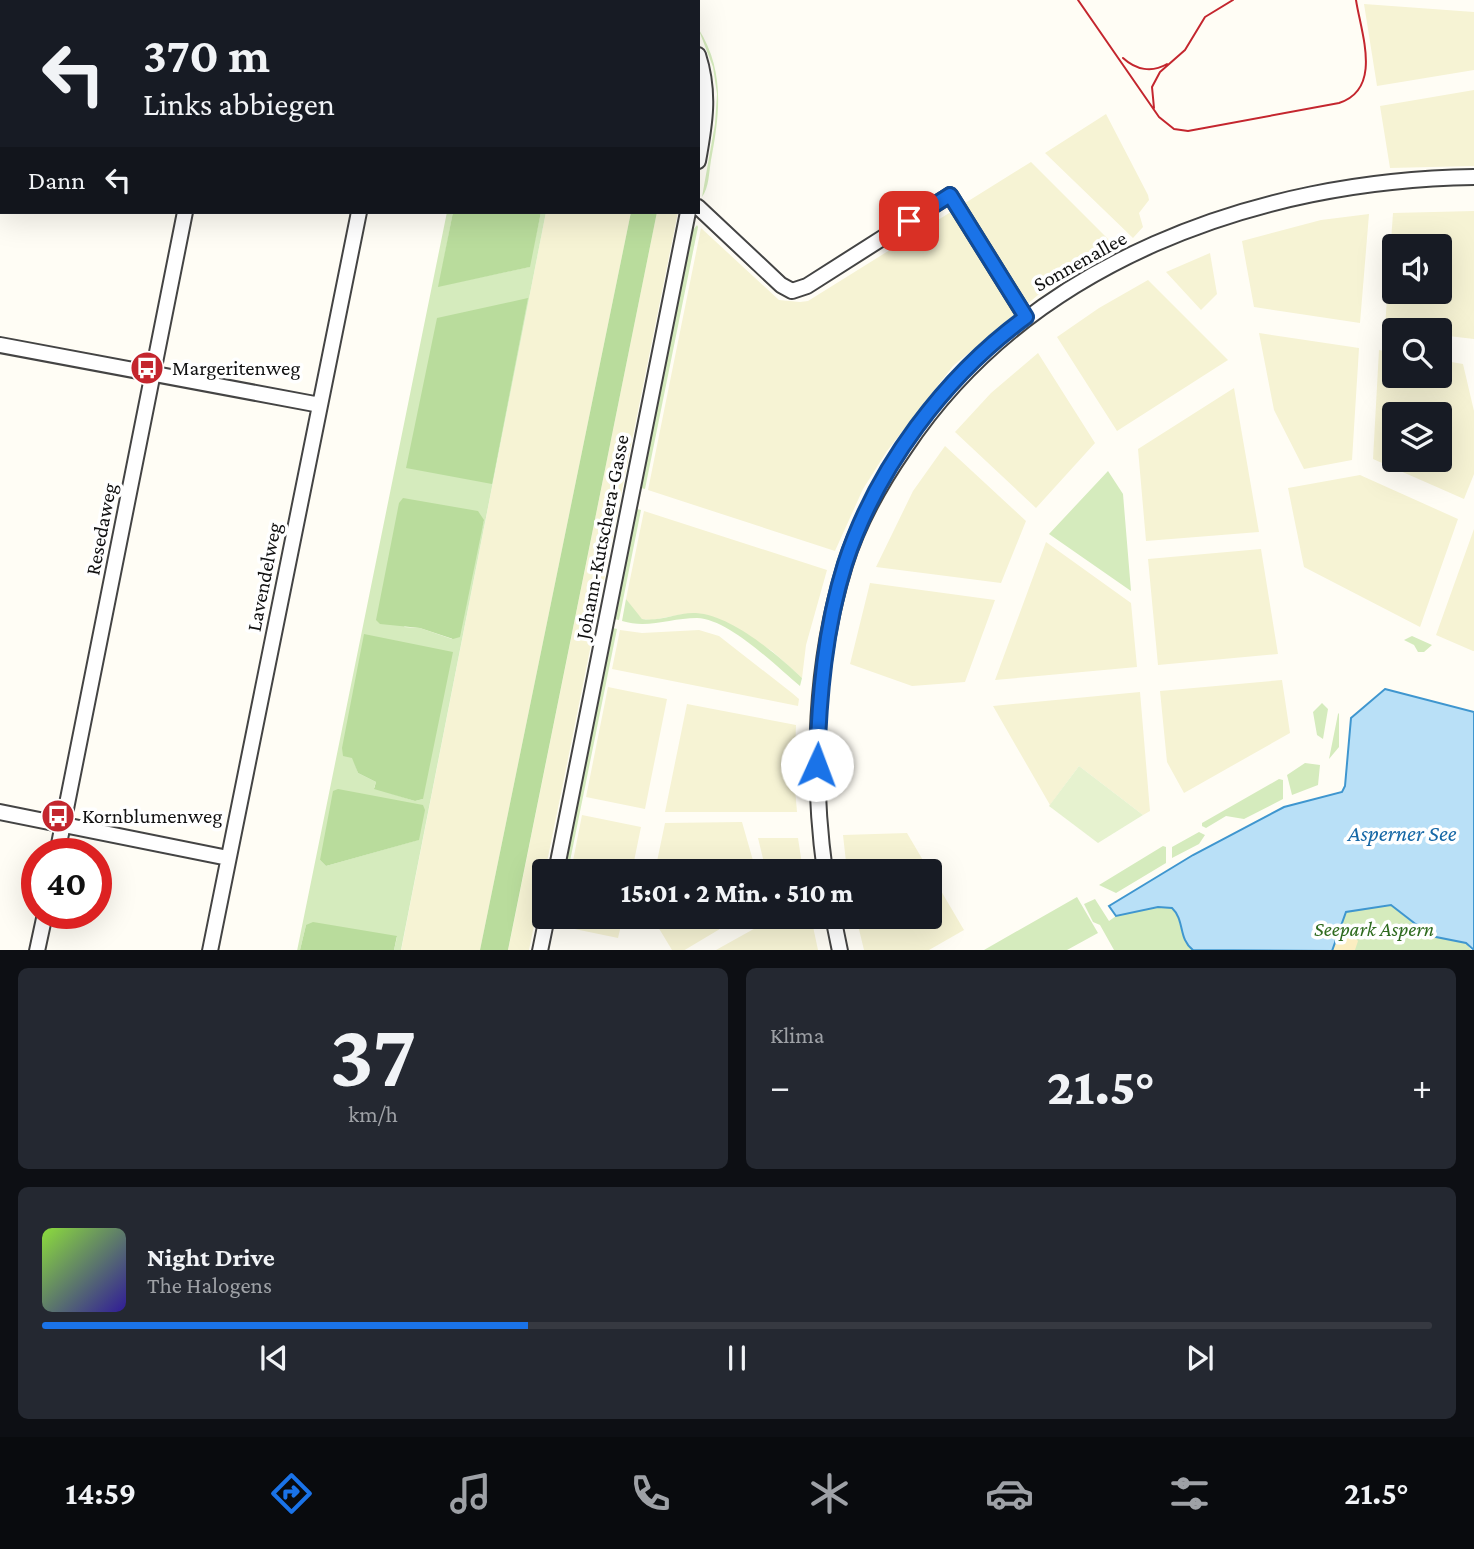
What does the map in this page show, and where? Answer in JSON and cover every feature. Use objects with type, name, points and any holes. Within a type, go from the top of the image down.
[{"type":"street","points":[[700,62],[705,78],[707,104],[700,148]]},
{"type":"street","points":[[0,98],[0,119]]},
{"type":"street","name":"Sonnenallee","points":[[824,859],[818,799],[819,730],[828,644],[845,565],[887,474],[927,416],[981,355],[1026,317],[1073,287],[1136,253],[1248,209],[1306,194],[1379,182],[1474,177]]},
{"type":"street","points":[[700,209],[781,285],[792,291],[807,286],[950,195],[1026,317]]},
{"type":"street","name":"Resedaweg","points":[[60,838],[185,214]]},
{"type":"street","name":"Lavendelweg","points":[[210,950],[359,214]]},
{"type":"street","name":"Johann-Kutschera-Gasse","points":[[559,859],[688,214]]},
{"type":"street","points":[[0,345],[320,405]]},
{"type":"street","points":[[0,812],[228,858]]},
{"type":"street","points":[[37,950],[42,929]]},
{"type":"street","points":[[540,950],[544,929]]},
{"type":"street","points":[[836,929],[840,950]]},
{"type":"shaded area","points":[[1364,4],[1474,12],[1474,70],[1377,86]]},
{"type":"shaded area","points":[[1474,90],[1474,166],[1390,168],[1380,106]]},
{"type":"shaded area","points":[[1106,114],[1148,195],[1149,200],[1139,213],[1143,227],[1133,238],[1045,153]]},
{"type":"shaded area","points":[[1031,162],[1116,247],[1038,295],[953,366],[887,451],[863,489],[835,551],[648,490],[701,228],[779,300],[808,301]]},
{"type":"shaded area","points":[[1474,211],[1474,339],[1452,336],[1452,318],[1386,318],[1387,304],[1452,304],[1452,234],[1392,234],[1393,213]]},
{"type":"shaded area","points":[[546,214],[631,214],[480,950],[401,950]]},
{"type":"shaded area","points":[[657,214],[678,214],[547,859],[532,859],[533,929],[529,950],[508,950]]},
{"type":"shaded area","points":[[1369,214],[1360,323],[1254,307],[1242,241],[1321,220]]},
{"type":"shaded area","points":[[1210,253],[1217,294],[1201,310],[1166,272]]},
{"type":"shaded area","points":[[1148,280],[1228,360],[1117,431],[1057,337],[1099,308]]},
{"type":"shaded area","points":[[1259,333],[1359,348],[1352,460],[1304,469],[1274,410]]},
{"type":"shaded area","points":[[1379,350],[1382,351],[1382,388],[1452,388],[1452,362],[1463,364],[1474,411],[1474,474],[1464,499],[1403,472],[1452,472],[1452,402],[1382,402],[1382,463],[1373,459]]},
{"type":"shaded area","points":[[1038,353],[1095,443],[1036,508],[955,432],[991,393]]},
{"type":"shaded area","points":[[1234,388],[1259,532],[1146,541],[1138,449]]},
{"type":"shaded area","points":[[945,446],[1026,521],[1001,583],[876,567],[913,491]]},
{"type":"shaded area","points":[[1360,475],[1458,519],[1420,627],[1304,567],[1288,488]]},
{"type":"shaded area","points":[[644,511],[827,570],[806,645],[802,678],[772,651],[716,618],[684,614],[652,620],[642,619],[635,612],[626,599]]},
{"type":"shaded area","points":[[1474,529],[1474,651],[1473,651],[1436,635]]},
{"type":"shaded area","points":[[1046,542],[1131,603],[1137,667],[995,680]]},
{"type":"shaded area","points":[[1261,549],[1278,654],[1158,665],[1148,559]]},
{"type":"shaded area","points":[[870,583],[995,600],[965,682],[912,686],[850,664]]},
{"type":"shaded area","points":[[620,630],[642,633],[699,630],[719,636],[799,699],[798,706],[612,669]]},
{"type":"shaded area","points":[[1282,680],[1290,733],[1184,793],[1167,762],[1160,691]]},
{"type":"shaded area","points":[[608,687],[667,699],[645,809],[586,797]]},
{"type":"shaded area","points":[[1140,692],[1150,811],[1143,815],[1079,766],[1050,805],[993,706]]},
{"type":"shaded area","points":[[687,704],[796,725],[794,777],[797,812],[665,812]]},
{"type":"shaded area","points":[[582,815],[641,827],[634,859],[573,859]]},
{"type":"shaded area","points":[[742,822],[753,859],[658,859],[665,823]]},
{"type":"shaded area","points":[[907,833],[922,859],[846,859],[843,835]]},
{"type":"shaded area","points":[[758,838],[798,838],[801,859],[763,859]]},
{"type":"shaded area","points":[[942,893],[964,930],[929,950],[864,950],[859,929],[942,929]]},
{"type":"shaded area","points":[[574,929],[620,929],[618,938]]},
{"type":"shaded area","points":[[659,929],[720,929],[685,950],[672,950]]},
{"type":"shaded area","points":[[754,929],[814,929],[818,950],[716,950]]},
{"type":"green space","points":[[700,32],[713,60],[718,92],[714,143],[707,185],[702,197],[715,124],[717,94],[713,67]]},
{"type":"green space","points":[[447,214],[453,214],[439,286],[529,267],[541,214],[546,214],[401,950],[394,950],[397,937],[306,925],[300,950],[297,950]],"holes":[[[484,520],[452,639],[420,628],[404,627]],[[353,758],[423,799],[415,801],[374,788],[376,782],[358,773]],[[418,840],[326,866],[320,860]]]},
{"type":"green space","points":[[453,214],[541,214],[530,267],[438,287]]},
{"type":"green space","points":[[631,214],[657,214],[508,950],[480,950]]},
{"type":"green space","points":[[697,225],[645,489],[641,488],[693,230]]},
{"type":"green space","points":[[528,298],[492,484],[406,468],[437,318]]},
{"type":"green space","points":[[1108,471],[1123,494],[1131,591],[1049,534]]},
{"type":"green space","points":[[403,498],[478,511],[484,520],[460,637],[453,639],[420,628],[380,624],[376,620],[399,503]]},
{"type":"green space","points":[[637,509],[641,510],[619,620],[614,619]]},
{"type":"green space","points":[[626,599],[642,619],[696,613],[710,615],[739,628],[802,678],[800,686],[751,645],[710,620],[687,618],[641,624],[622,621]]},
{"type":"green space","points":[[613,628],[617,629],[570,859],[566,859]]},
{"type":"green space","points":[[364,634],[453,652],[423,799],[415,801],[374,789],[376,782],[358,773],[352,758],[343,756],[342,748]]},
{"type":"green space","points":[[1412,636],[1432,645],[1424,652],[1418,652],[1414,645],[1404,640]]},
{"type":"green space","points":[[1322,703],[1328,709],[1323,739],[1317,735],[1313,712]]},
{"type":"green space","points":[[1338,714],[1339,747],[1329,759]]},
{"type":"green space","points":[[1305,763],[1320,765],[1318,785],[1292,795],[1287,775]]},
{"type":"green space","points":[[1079,766],[1143,815],[1098,843],[1049,806]]},
{"type":"green space","points":[[1279,779],[1283,780],[1283,799],[1244,819],[1226,816],[1206,828],[1202,826],[1202,823]]},
{"type":"green space","points":[[338,789],[423,805],[425,810],[419,840],[326,866],[320,860],[333,791]]},
{"type":"green space","points":[[1199,832],[1205,835],[1199,844],[1172,858],[1172,847]]},
{"type":"green space","points":[[1163,846],[1166,847],[1166,863],[1116,893],[1099,885]]},
{"type":"green space","points":[[1144,885],[1116,916],[1109,906]]},
{"type":"green space","points":[[1077,897],[1098,933],[1067,950],[984,950]]},
{"type":"green space","points":[[1095,899],[1109,921],[1116,916],[1136,912],[1149,903],[1172,908],[1187,944],[1199,950],[1114,950],[1100,925],[1093,922],[1084,904]]},
{"type":"green space","name":"Seepark Aspern","points":[[1391,905],[1422,931],[1466,943],[1471,950],[1332,950],[1346,912]]},
{"type":"green space","points":[[313,922],[397,936],[394,950],[300,950],[306,925]]},
{"type":"sand","points":[[1341,921],[1358,941],[1355,950],[1332,950]]},
{"type":"water","name":"Asperner See","points":[[1385,689],[1474,712],[1474,950],[1466,943],[1431,936],[1391,905],[1346,912],[1332,950],[1193,950],[1185,940],[1179,918],[1172,908],[1158,907],[1116,916],[1109,906],[1193,855],[1284,807],[1342,792],[1345,786],[1351,718]]},
{"type":"tram line","points":[[1078,0],[1159,117],[1174,129],[1188,131],[1339,103],[1353,96],[1361,86],[1366,59],[1356,0]]},
{"type":"tram line","points":[[1154,108],[1152,87],[1160,72],[1185,50],[1205,17],[1233,0]]},
{"type":"tram line","points":[[1123,58],[1144,69],[1156,69],[1167,64]]},
{"type":"place","name":"Margeritenweg","points":[[147,368]]},
{"type":"place","name":"Kornblumenweg","points":[[58,816]]},
{"type":"route","points":[[817,765],[823,684],[833,615],[845,565],[858,531],[887,474],[936,403],[981,355],[1026,317],[950,195],[909,221]]}]
